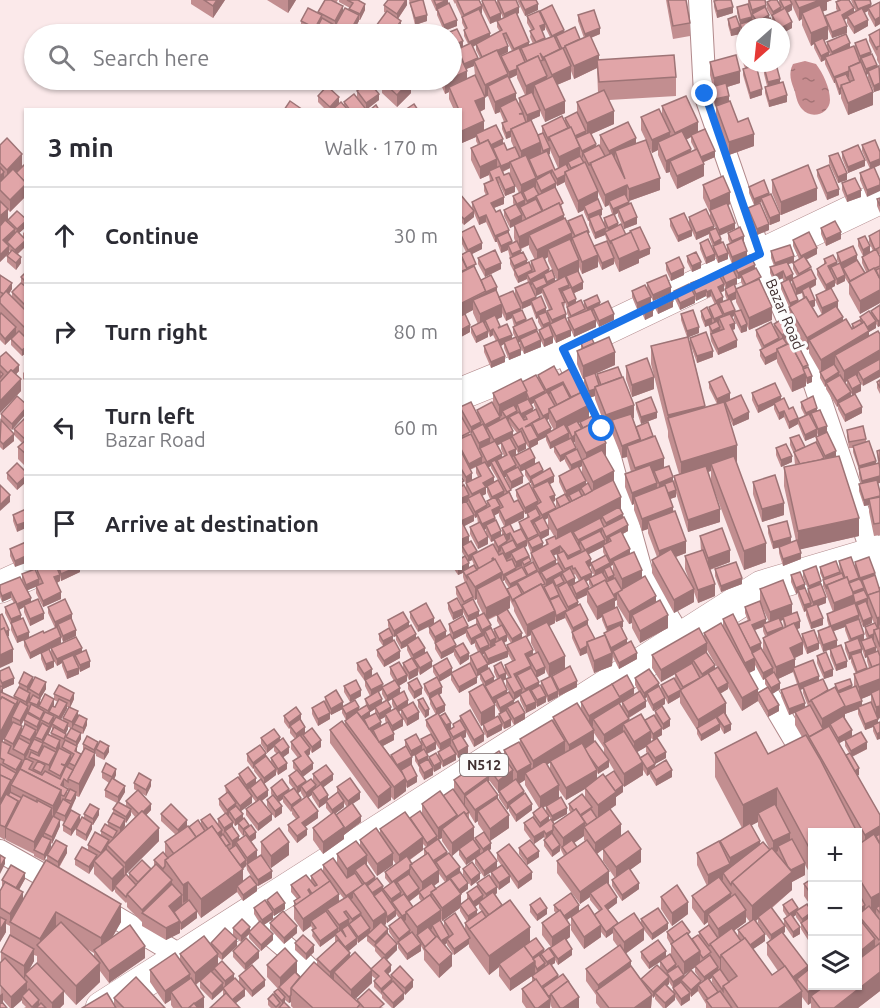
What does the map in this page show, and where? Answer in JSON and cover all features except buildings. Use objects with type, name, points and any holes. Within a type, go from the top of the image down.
[{"type":"highway","name":"N512","points":[[102,1008],[762,586],[877,561]]},
{"type":"street","name":"Bazar Road","points":[[700,0],[705,94],[760,254],[811,373],[877,561]]},
{"type":"street","points":[[462,393],[519,370],[880,198]]},
{"type":"street","points":[[563,349],[602,429],[642,574],[681,639]]},
{"type":"street","points":[[0,586],[37,570]]},
{"type":"street","points":[[723,612],[820,784]]},
{"type":"street","points":[[0,851],[183,957]]},
{"type":"street","points":[[248,915],[350,1008]]},
{"type":"water","points":[[805,61],[816,64],[824,76],[829,91],[830,100],[827,109],[815,115],[806,112],[799,105],[791,81],[790,74],[793,64]]},
{"type":"route","points":[[602,429],[563,349],[760,254],[705,94]]}]
